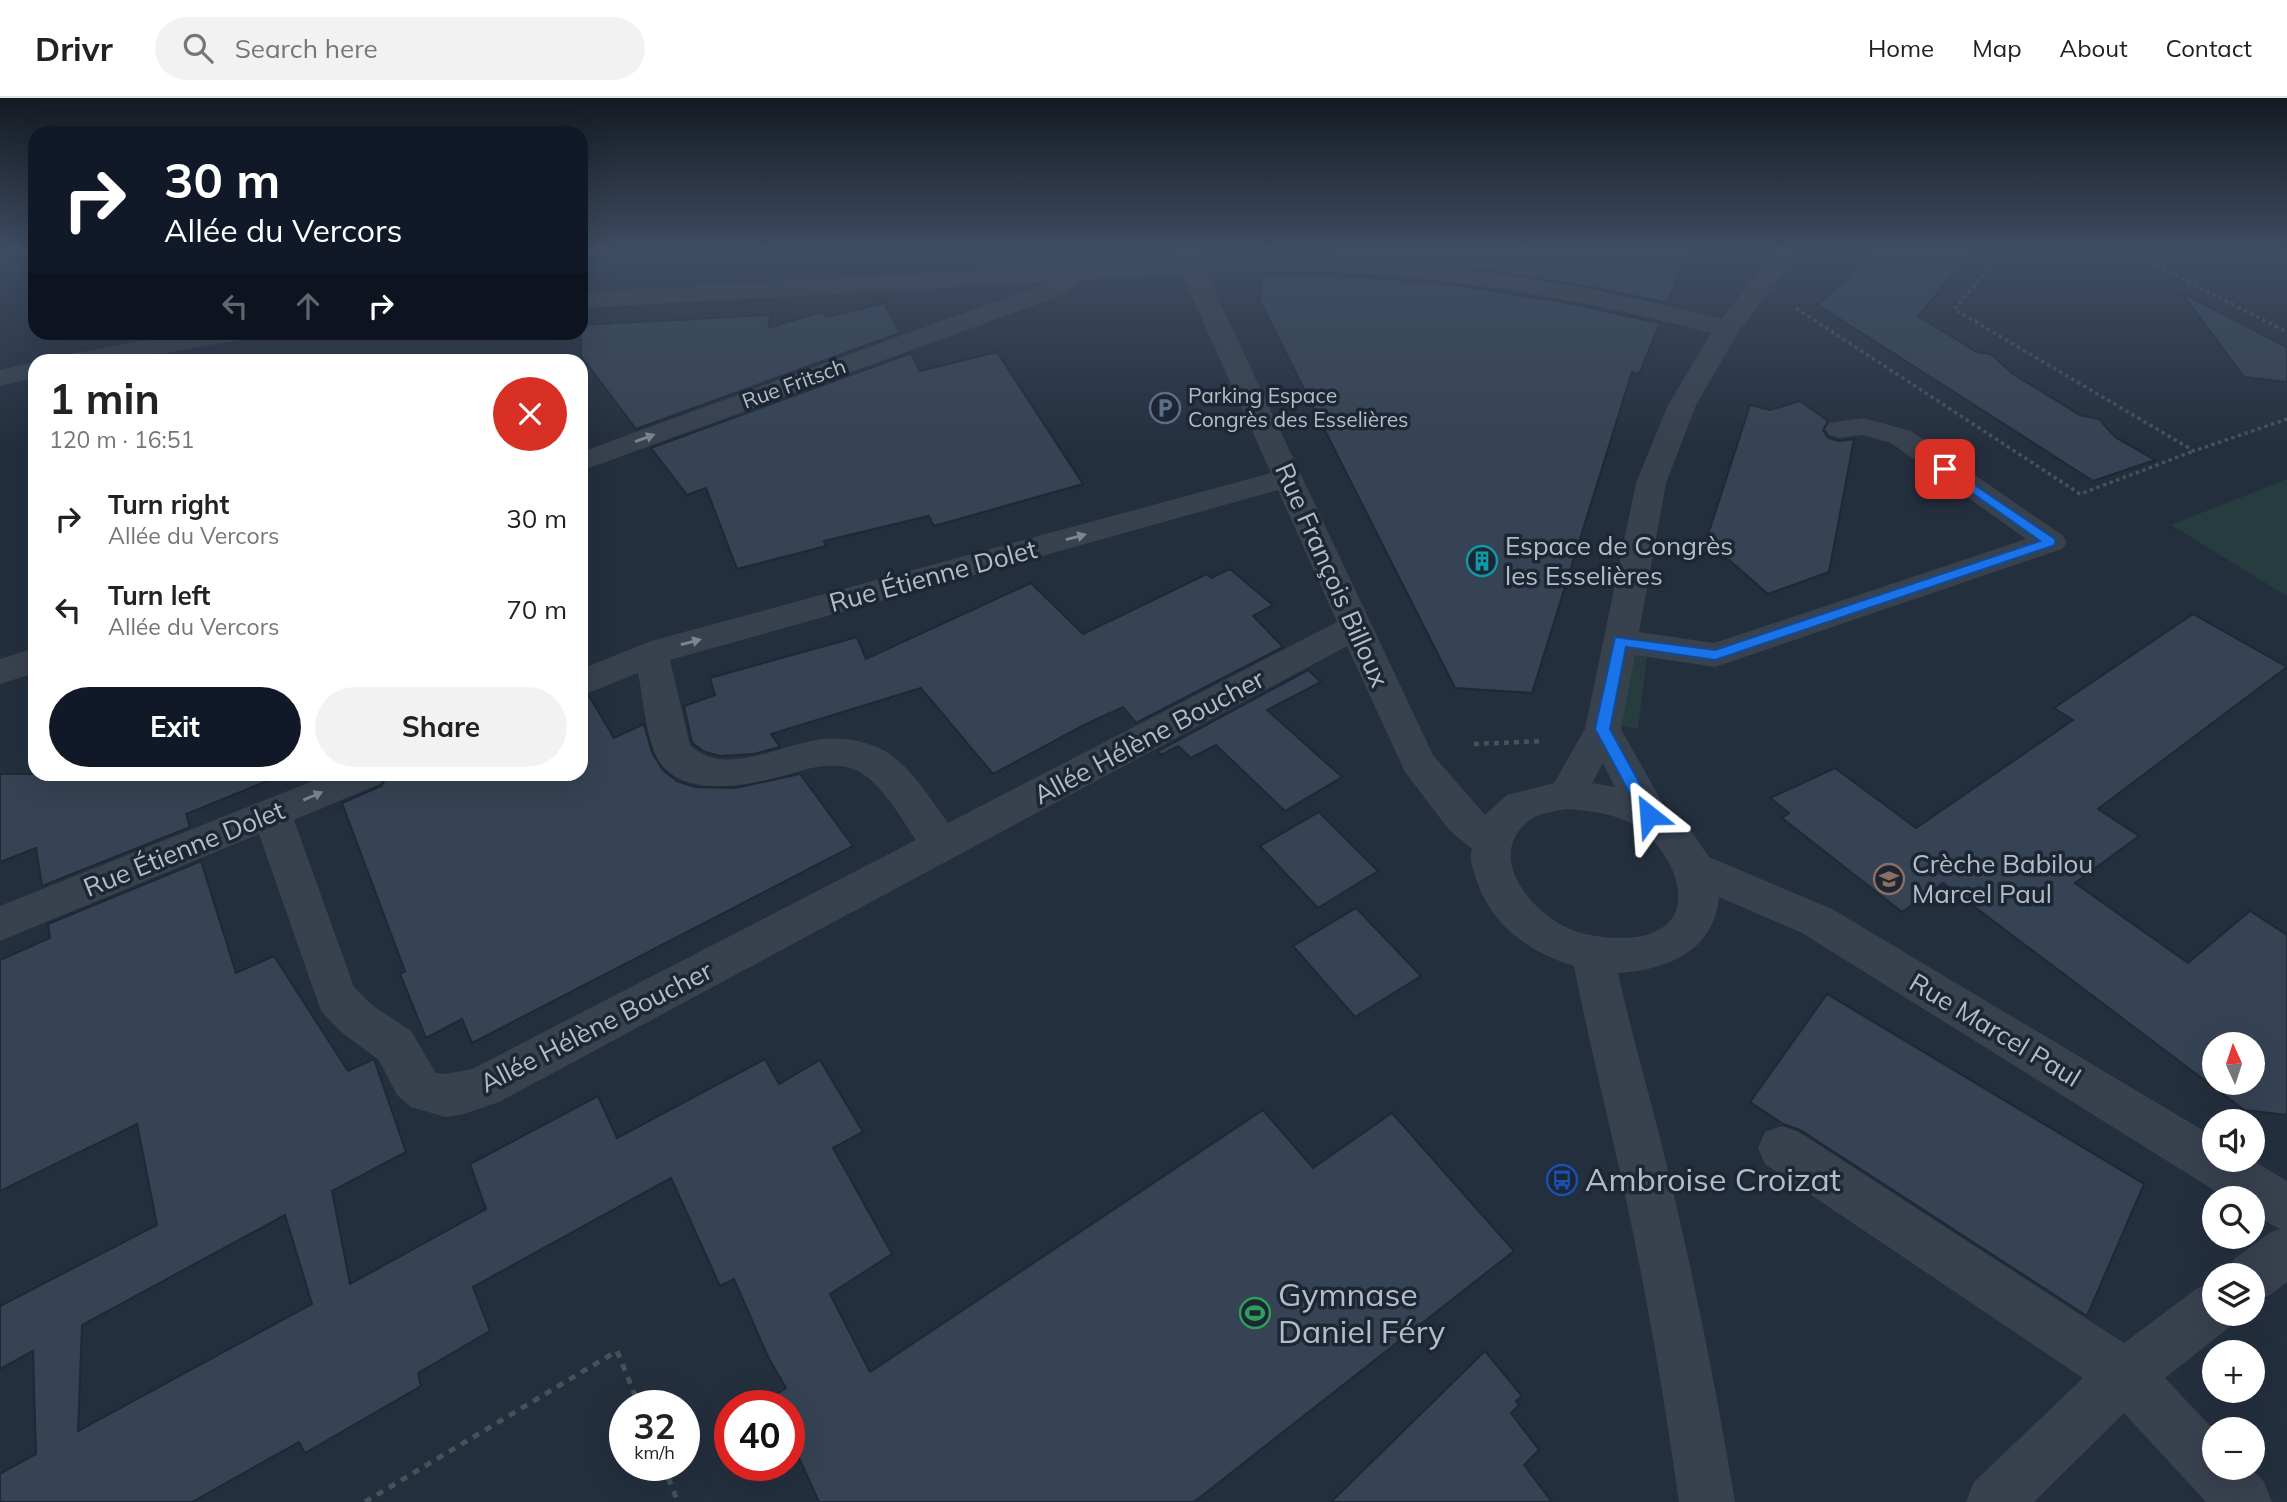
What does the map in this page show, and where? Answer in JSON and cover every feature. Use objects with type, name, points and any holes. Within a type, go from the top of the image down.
[{"type":"street","name":"Rue Fritsch","points":[[588,459],[984,316]]},
{"type":"street","name":"Rue François Billoux","points":[[1213,316],[1418,762],[1464,820],[1491,843]]},
{"type":"street","points":[[1674,316],[1727,329]]},
{"type":"street","points":[[1567,794],[1603,729],[1651,483],[1682,405],[1737,316]]},
{"type":"street","points":[[115,354],[194,340]]},
{"type":"street","points":[[0,378],[28,372]]},
{"type":"street","points":[[1620,641],[1715,655],[2050,542],[1901,437],[1854,425],[1839,429]]},
{"type":"street","name":"Rue Étienne Dolet","points":[[588,680],[651,653],[1288,478]]},
{"type":"street","name":"Allée Hélène Boucher","points":[[272,814],[336,998],[357,1019],[381,1033],[400,1051],[412,1079],[423,1092],[439,1096],[461,1095],[483,1087],[1355,627]]},
{"type":"street","points":[[651,653],[673,751],[680,762],[709,772],[747,772],[821,752],[859,755],[884,770],[943,846]]},
{"type":"street","points":[[0,672],[28,662]]},
{"type":"street","points":[[1603,729],[1649,815],[1682,846],[1695,869],[1699,904],[1692,923],[1680,937],[1657,951],[1627,957],[1594,955],[1557,943],[1525,924],[1502,897],[1490,870],[1491,843],[1501,821],[1520,805],[1546,796],[1567,794],[1601,798],[1649,815]]},
{"type":"street","name":"Rue Étienne Dolet","points":[[0,923],[350,781]]},
{"type":"street","name":"Rue Marcel Paul","points":[[1695,869],[1817,921],[2287,1208]]},
{"type":"street","points":[[1594,955],[1611,1043],[1636,1138],[1692,1404],[1707,1502]]},
{"type":"street","points":[[1782,1148],[2125,1375],[2244,1502]]},
{"type":"street","points":[[2265,1267],[2287,1251]]},
{"type":"street","points":[[2019,1491],[2125,1375],[2202,1316]]},
{"type":"path","points":[[1810,316],[2080,494],[2287,419]]},
{"type":"path","points":[[1965,316],[2193,451]]},
{"type":"path","points":[[2254,316],[2287,332]]},
{"type":"path","points":[[365,1502],[617,1351],[633,1390]]},
{"type":"path","points":[[669,1481],[678,1502]]},
{"type":"green space","points":[[2287,479],[2287,596],[2171,525]]},
{"type":"green space","points":[[1630,654],[1647,657],[1638,729],[1619,725]]},
{"type":"building","points":[[771,316],[768,328],[809,316],[891,316],[900,333],[636,429],[588,365],[588,354],[581,354],[581,340],[588,340],[588,325]]},
{"type":"building","name":"Espace de Congrès les Esselières","points":[[1267,316],[1625,316],[1660,323],[1639,374],[1632,372],[1532,693],[1455,688]]},
{"type":"building","points":[[1834,316],[1918,316],[1977,352],[1991,354],[2013,374],[2080,415],[2099,419],[2115,437],[2155,460],[2093,481]]},
{"type":"building","points":[[2199,316],[2226,316],[2287,347],[2287,382],[2244,377]]},
{"type":"building","points":[[997,352],[1083,484],[934,526],[929,516],[824,541],[826,546],[737,569],[706,488],[687,495],[651,448],[911,353],[920,371]]},
{"type":"building","points":[[1800,401],[1828,421],[1823,430],[1828,438],[1839,441],[1854,439],[1829,572],[1768,594],[1729,560],[1702,553],[1750,405],[1770,410]]},
{"type":"building","points":[[1230,569],[1273,605],[1253,616],[1283,647],[1136,723],[1123,707],[993,774],[921,688],[771,734],[780,747],[754,754],[720,756],[705,752],[692,743],[684,706],[715,695],[710,678],[857,637],[866,659],[1031,583],[1083,634],[1207,574],[1211,578]]},
{"type":"building","points":[[2193,614],[2287,667],[2098,809],[2139,836],[2075,883],[2188,963],[2250,911],[2287,935],[2287,1115],[2265,1112],[2265,1109],[2243,1109],[2225,1096],[2265,1095],[2265,1032],[2202,1032],[2202,1078],[1943,883],[1902,912],[1782,818],[1789,813],[1770,798],[1835,768],[1916,828],[2073,720],[2054,708]]},
{"type":"building","points":[[1308,670],[1321,682],[1267,710],[1342,777],[1285,811],[1216,745],[1191,758],[1178,746],[1161,755],[1158,751]]},
{"type":"building","points":[[588,696],[614,738],[644,724],[652,752],[662,769],[677,781],[695,787],[735,788],[800,774],[853,846],[472,1043],[462,1019],[426,1038],[400,974],[405,971],[342,803],[381,786],[384,781],[588,781]]},
{"type":"building","points":[[0,774],[28,774],[28,781],[267,781],[186,814],[190,827],[42,886],[36,848],[0,862]]},
{"type":"building","points":[[1319,812],[1378,871],[1318,908],[1260,846]]},
{"type":"building","points":[[201,861],[236,973],[274,956],[348,1071],[374,1059],[406,1152],[332,1191],[350,1284],[486,1209],[470,1164],[598,1096],[617,1138],[765,1059],[779,1084],[820,1060],[863,1132],[833,1148],[892,1254],[830,1294],[870,1372],[1263,1110],[1313,1168],[1392,1113],[1514,1251],[1194,1502],[819,1502],[805,1471],[805,1390],[783,1390],[786,1388],[769,1359],[734,1279],[720,1286],[671,1178],[473,1287],[490,1331],[418,1373],[421,1386],[305,1453],[299,1442],[192,1502],[0,1502],[0,1474],[36,1454],[33,1351],[0,1369],[0,1306],[157,1225],[137,1124],[0,1191],[0,960],[50,938],[48,924]],"holes":[[[285,1215],[312,1304],[78,1431],[82,1325]]]},
{"type":"building","points":[[1356,908],[1421,976],[1355,1017],[1293,946]]},
{"type":"building","points":[[1827,994],[2144,1184],[2087,1316],[1800,1130],[1783,1124],[1750,1102]]},
{"type":"building","points":[[1485,1351],[1522,1396],[1516,1401],[1519,1405],[1511,1413],[1539,1450],[1524,1465],[1552,1502],[1331,1502]]},
{"type":"place","name":"Parking Espace Congrès des Esselières","points":[[1165,408]]},
{"type":"place","name":"Espace de Congrès les Esselières","points":[[1482,561]]},
{"type":"place","name":"Crèche Babilou Marcel Paul","points":[[1889,879]]},
{"type":"place","name":"Ambroise Croizat","points":[[1562,1180]]},
{"type":"place","name":"Gymnase Daniel Féry","points":[[1255,1313]]},
{"type":"route","points":[[1649,815],[1603,729],[1620,641],[1715,655],[2050,542],[1945,469]]}]
